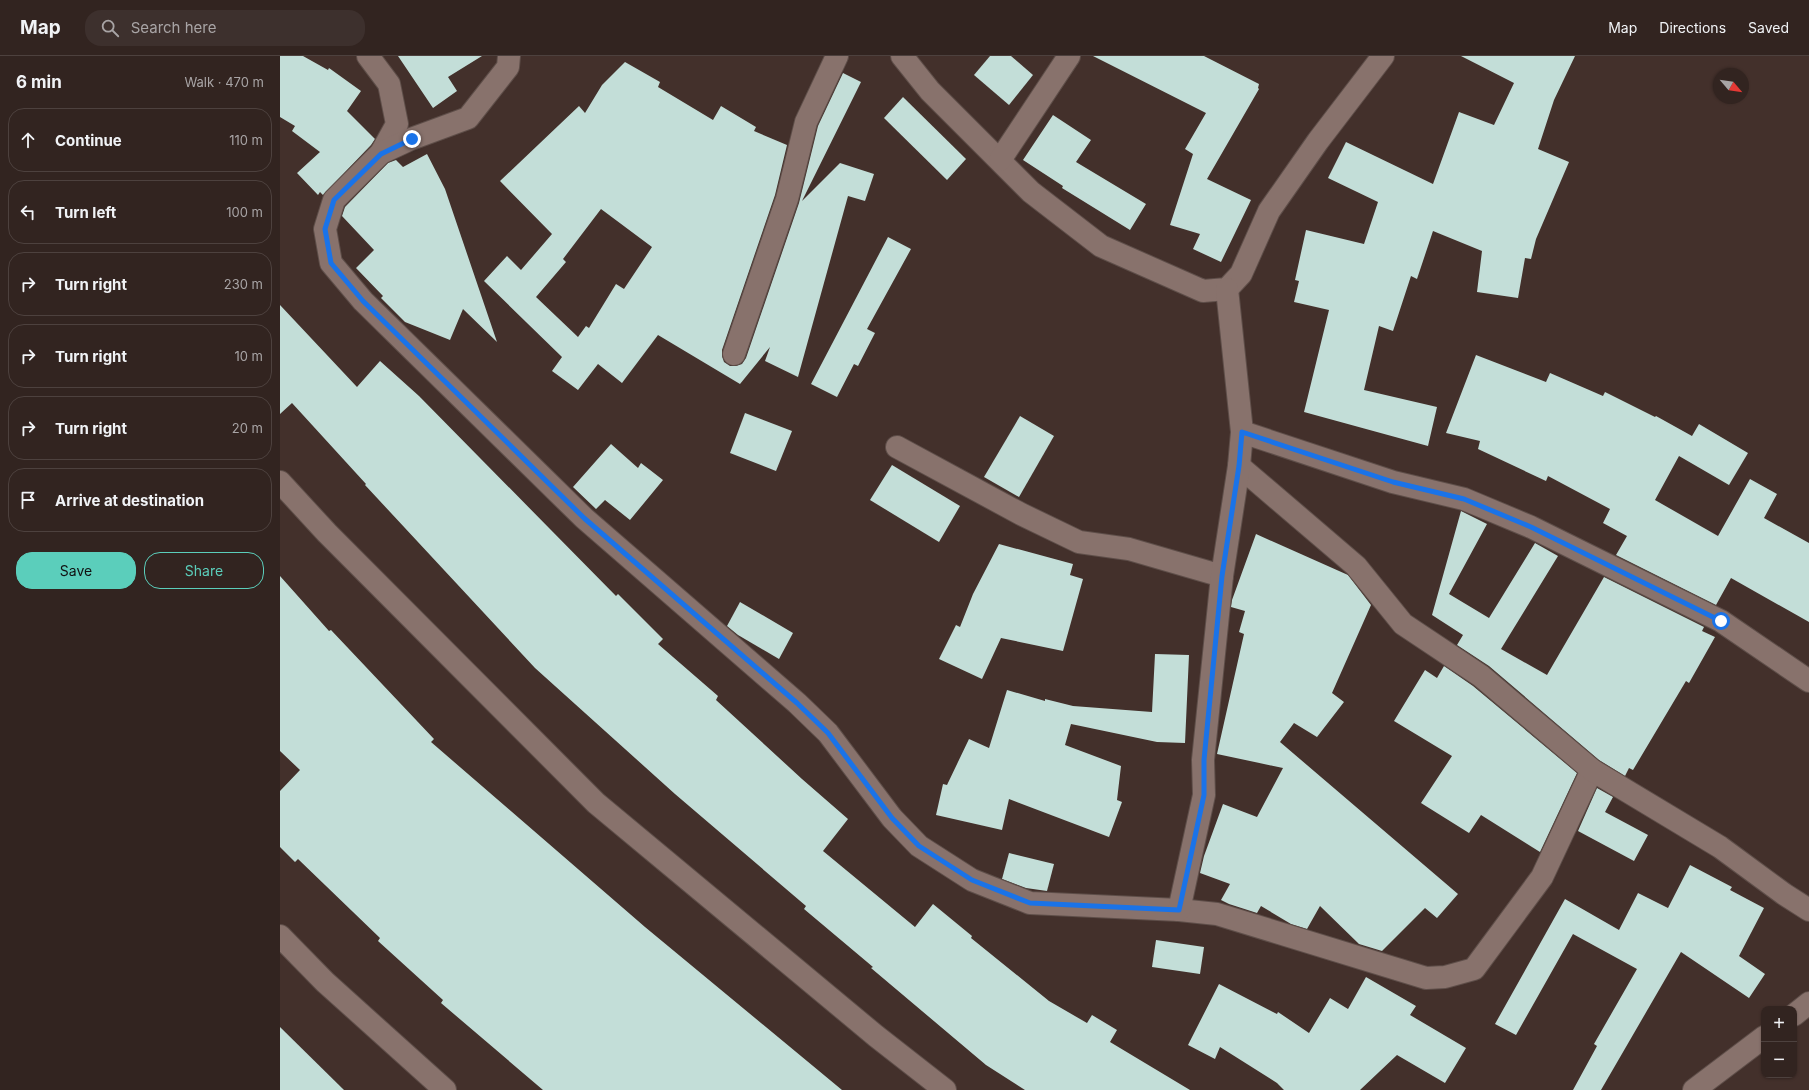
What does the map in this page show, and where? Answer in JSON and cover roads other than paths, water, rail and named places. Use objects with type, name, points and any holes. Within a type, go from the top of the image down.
[{"type":"street","points":[[368,56],[389,84],[397,124],[381,154],[334,200],[325,229],[331,263],[363,301],[584,518],[797,703],[822,728],[892,818],[919,846],[972,880],[1030,903],[1179,910],[1217,914],[1426,978],[1445,977],[1474,969],[1542,877],[1592,770]]},
{"type":"street","points":[[381,154],[412,139],[468,118],[508,67],[509,56]]},
{"type":"street","points":[[734,354],[787,199],[806,122],[837,56]]},
{"type":"street","points":[[902,56],[930,90],[1031,192],[1100,246],[1203,291],[1227,289],[1241,274],[1269,211],[1318,141],[1383,56]]},
{"type":"street","points":[[1000,160],[1069,56]]},
{"type":"street","points":[[1179,910],[1204,795],[1204,760],[1222,576],[1239,466],[1242,432],[1227,289]]},
{"type":"street","points":[[1242,432],[1393,482],[1464,499],[1531,527],[1721,621],[1809,681]]},
{"type":"street","points":[[897,447],[1021,514],[1079,542],[1129,549],[1222,576]]},
{"type":"street","points":[[1239,466],[1356,566],[1403,624],[1481,676],[1592,770],[1720,847],[1784,894],[1809,910]]},
{"type":"street","points":[[280,482],[327,533],[596,802],[870,1030],[945,1090]]},
{"type":"street","points":[[280,936],[325,982],[445,1090]]},
{"type":"street","points":[[1797,1013],[1809,1003]]},
{"type":"street","points":[[1694,1090],[1761,1040]]}]
